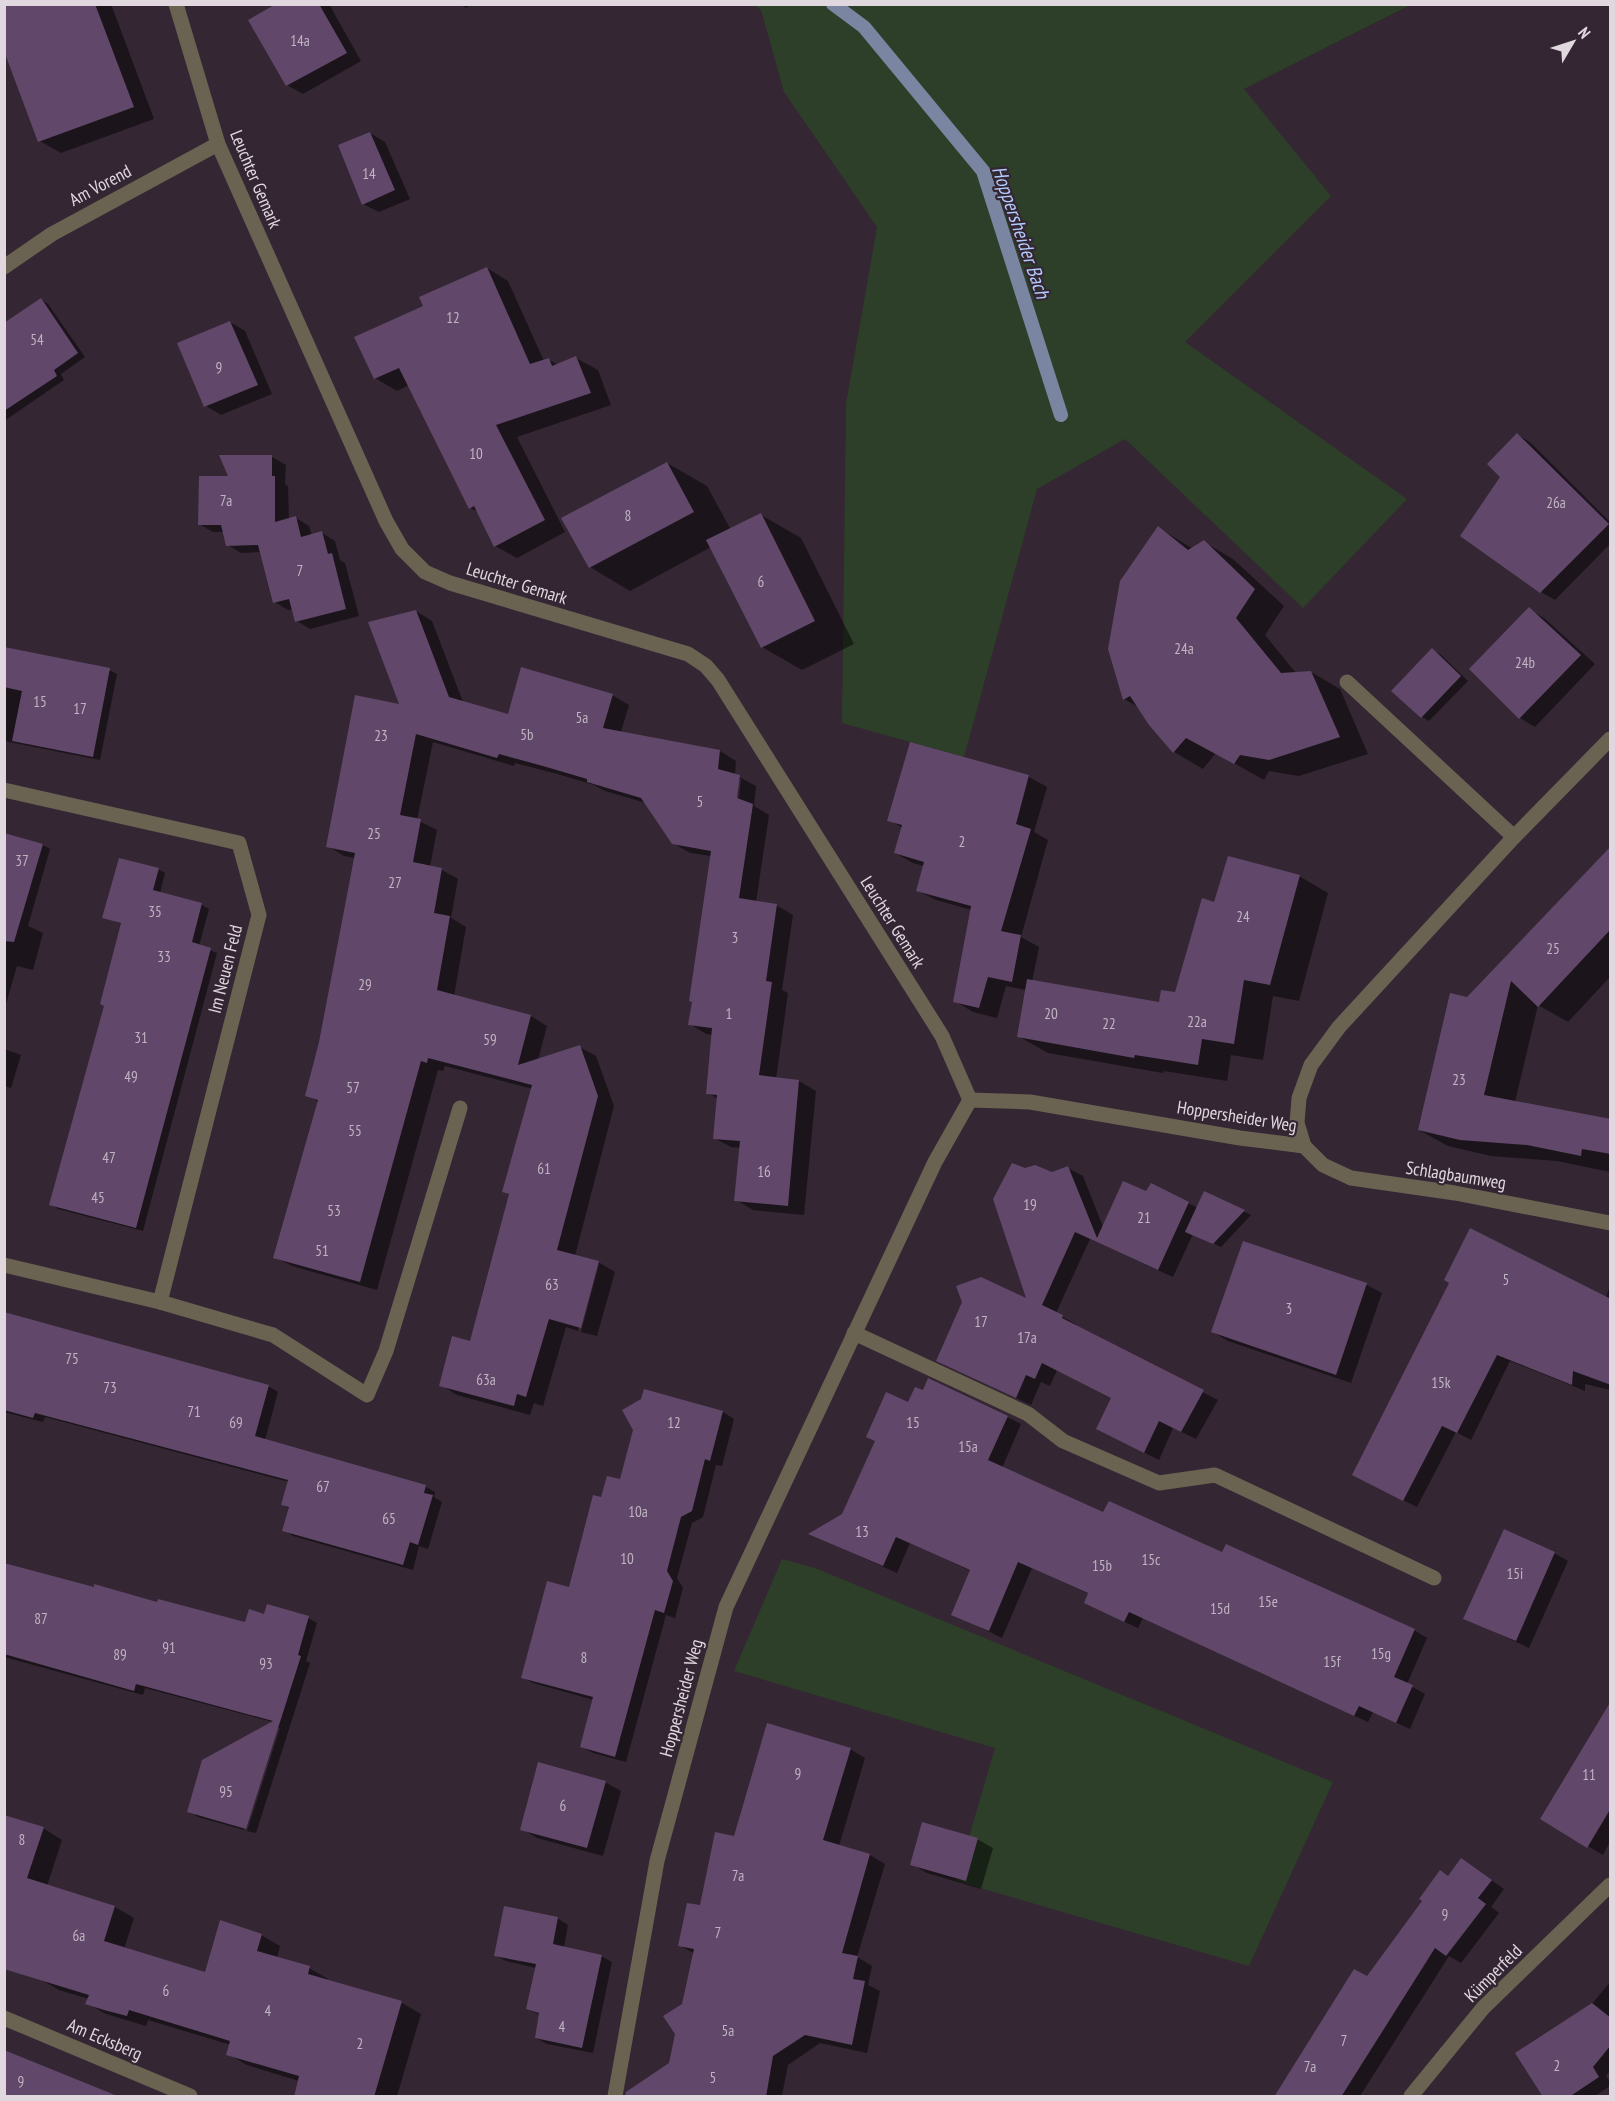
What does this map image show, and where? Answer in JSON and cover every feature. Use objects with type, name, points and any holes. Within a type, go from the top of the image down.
[{"type":"street","name":"Leuchter Gemark","points":[[176,4],[218,144],[386,521],[402,549],[425,572],[450,583],[688,654],[706,666],[942,1036],[970,1100]]},
{"type":"street","name":"Am Vorend","points":[[4,267],[52,234],[218,144]]},
{"type":"street","points":[[1347,682],[1514,837]]},
{"type":"street","name":"Hoppersheider Weg","points":[[615,2097],[657,1861],[726,1607],[935,1162],[970,1100],[1030,1102],[1240,1138],[1304,1146],[1297,1123],[1299,1098],[1311,1065],[1339,1027],[1514,837],[1611,739]]},
{"type":"street","name":"Im Neuen Feld","points":[[4,790],[239,843],[259,915],[160,1302]]},
{"type":"street","points":[[4,1265],[160,1302],[273,1335],[367,1395],[386,1351],[460,1108]]},
{"type":"street","name":"Schlagbaumweg","points":[[1304,1146],[1323,1165],[1351,1178],[1455,1193],[1611,1223]]},
{"type":"street","points":[[854,1333],[1028,1414],[1063,1441],[1159,1483],[1215,1475],[1434,1578]]},
{"type":"street","name":"Kümperfeld","points":[[1411,2097],[1483,2008],[1611,1885]]},
{"type":"street","name":"Am Ecksberg","points":[[4,2018],[190,2097]]},
{"type":"green space","points":[[754,5],[1410,5],[1244,89],[1331,196],[1185,342],[1407,499],[1303,608],[1125,439],[1037,489],[964,757],[842,723],[846,404],[877,227],[784,92],[761,10]]},
{"type":"green space","points":[[782,1559],[815,1568],[1333,1782],[1249,1966],[956,1881],[995,1748],[734,1671]]},
{"type":"building","points":[[4,4],[95,4],[134,107],[38,142],[4,51]]},
{"type":"building","points":[[276,4],[319,4],[347,53],[286,86],[248,20]]},
{"type":"building","points":[[370,132],[395,190],[362,205],[338,145]]},
{"type":"building","points":[[487,267],[530,364],[549,358],[552,366],[576,356],[591,393],[496,425],[545,520],[494,547],[474,506],[469,509],[399,368],[374,379],[354,337],[423,306],[419,297]]},
{"type":"building","points":[[41,298],[78,353],[54,370],[57,376],[4,411],[4,323]]},
{"type":"building","points":[[230,321],[258,385],[204,407],[177,343]]},
{"type":"building","points":[[1517,433],[1609,524],[1540,593],[1460,536],[1500,477],[1487,464]]},
{"type":"building","points":[[219,455],[272,455],[272,476],[275,476],[275,522],[296,516],[301,537],[322,531],[328,554],[332,553],[346,609],[295,622],[289,599],[273,603],[258,545],[226,546],[221,525],[198,525],[199,476],[228,476]]},
{"type":"building","points":[[667,462],[694,512],[589,568],[561,518]]},
{"type":"building","points":[[761,513],[815,621],[761,648],[706,540]]},
{"type":"building","points":[[1158,526],[1188,550],[1204,540],[1255,589],[1236,618],[1281,673],[1311,671],[1340,737],[1269,760],[1240,755],[1234,764],[1186,738],[1173,753],[1149,725],[1130,696],[1123,700],[1108,649],[1120,581]]},
{"type":"building","points":[[1529,607],[1581,655],[1519,719],[1469,669]]},
{"type":"building","points":[[416,610],[449,697],[508,714],[521,667],[613,694],[603,728],[720,750],[718,769],[740,775],[737,798],[753,804],[739,898],[777,904],[766,981],[772,982],[759,1075],[799,1080],[788,1206],[734,1201],[740,1141],[713,1139],[717,1095],[706,1094],[712,1028],[688,1025],[692,1002],[689,1001],[711,851],[672,844],[641,798],[543,766],[499,754],[497,758],[416,734],[400,815],[421,819],[413,862],[442,868],[434,913],[450,916],[437,990],[531,1015],[518,1065],[580,1045],[598,1096],[557,1250],[599,1261],[581,1328],[549,1319],[526,1397],[517,1394],[514,1406],[439,1386],[452,1336],[470,1341],[509,1194],[502,1192],[532,1085],[428,1058],[427,1063],[421,1061],[360,1282],[273,1258],[318,1100],[305,1096],[319,1042],[355,853],[326,847],[355,695],[399,704],[368,622]]},
{"type":"building","points":[[4,647],[110,668],[93,757],[12,741],[22,691],[4,687]]},
{"type":"building","points":[[1432,648],[1461,676],[1421,718],[1391,691]]},
{"type":"building","points":[[910,742],[1029,775],[1016,824],[1031,829],[1001,931],[1021,935],[1012,982],[988,977],[979,1008],[953,1002],[971,906],[916,891],[924,862],[894,853],[902,825],[887,821]]},
{"type":"building","points":[[4,833],[43,844],[14,942],[4,941]]},
{"type":"building","points":[[1611,846],[1611,929],[1538,1007],[1511,981],[1484,1095],[1611,1119],[1611,1154],[1582,1149],[1581,1156],[1527,1145],[1460,1140],[1418,1130],[1450,993],[1467,997]]},
{"type":"building","points":[[1228,856],[1300,875],[1270,985],[1244,980],[1234,1044],[1202,1039],[1198,1065],[1135,1055],[1134,1058],[1017,1037],[1027,979],[1159,1002],[1161,990],[1175,992],[1202,898],[1214,902]]},
{"type":"building","points":[[119,858],[159,868],[153,890],[202,903],[192,942],[211,948],[136,1228],[49,1205],[104,1006],[100,1004],[121,923],[102,918]]},
{"type":"building","points":[[1012,1163],[1025,1168],[1035,1165],[1052,1172],[1068,1166],[1097,1238],[1123,1181],[1146,1191],[1151,1183],[1189,1202],[1158,1270],[1075,1232],[1042,1305],[1063,1315],[1062,1318],[1204,1390],[1181,1432],[1159,1421],[1144,1453],[1096,1429],[1111,1398],[1042,1363],[1035,1379],[1026,1375],[1016,1398],[936,1361],[962,1302],[956,1286],[981,1277],[1026,1298],[993,1199]]},
{"type":"building","points":[[1204,1191],[1245,1210],[1213,1244],[1185,1232]]},
{"type":"building","points":[[1470,1228],[1611,1299],[1611,1385],[1573,1371],[1572,1385],[1497,1355],[1457,1433],[1442,1426],[1403,1501],[1352,1475],[1449,1283],[1444,1280]]},
{"type":"building","points":[[1243,1241],[1367,1283],[1336,1375],[1211,1332]]},
{"type":"building","points":[[4,1312],[269,1385],[255,1436],[426,1485],[424,1493],[433,1495],[418,1545],[410,1542],[403,1565],[282,1531],[289,1507],[281,1505],[288,1480],[35,1413],[33,1418],[4,1410]]},
{"type":"building","points":[[928,1378],[1008,1416],[988,1460],[1103,1512],[1109,1501],[1222,1552],[1226,1544],[1415,1629],[1394,1677],[1413,1685],[1396,1723],[1359,1706],[1354,1716],[1129,1612],[1124,1622],[1084,1603],[1088,1593],[1018,1562],[989,1631],[951,1615],[970,1570],[896,1537],[883,1566],[808,1534],[842,1514],[875,1441],[866,1437],[886,1392],[908,1402],[915,1387],[923,1390]]},
{"type":"building","points":[[644,1389],[723,1411],[710,1461],[705,1459],[692,1511],[681,1517],[667,1571],[673,1581],[664,1613],[655,1610],[615,1757],[580,1747],[593,1697],[521,1678],[547,1581],[569,1587],[593,1495],[601,1497],[607,1476],[620,1479],[633,1430],[622,1410],[641,1399]]},
{"type":"building","points":[[1504,1529],[1555,1552],[1516,1641],[1463,1619]]},
{"type":"building","points":[[4,1563],[94,1587],[94,1584],[157,1602],[158,1599],[245,1622],[249,1609],[264,1614],[267,1604],[309,1616],[298,1655],[301,1656],[246,1829],[187,1812],[202,1760],[273,1721],[136,1684],[134,1691],[4,1654]]},
{"type":"building","points":[[1611,1701],[1611,1808],[1587,1848],[1540,1819]]},
{"type":"building","points":[[767,1723],[851,1748],[823,1840],[870,1854],[842,1953],[858,1956],[853,1979],[865,1981],[852,2045],[805,2035],[773,2056],[766,2097],[625,2097],[626,2092],[669,2063],[675,2034],[663,2016],[682,2004],[694,1949],[678,1946],[687,1903],[700,1905],[715,1832],[734,1836]]},
{"type":"building","points":[[538,1762],[606,1781],[587,1848],[520,1830]]},
{"type":"building","points":[[4,1815],[44,1827],[27,1878],[115,1906],[104,1941],[205,1972],[220,1920],[262,1934],[257,1951],[310,1966],[308,1974],[402,2001],[374,2097],[294,2097],[299,2076],[226,2055],[230,2041],[129,2010],[127,2016],[85,2004],[89,1995],[4,1969]]},
{"type":"building","points":[[922,1822],[978,1838],[966,1881],[910,1865]]},
{"type":"building","points":[[1461,1858],[1492,1880],[1478,1898],[1486,1904],[1446,1956],[1435,1948],[1341,2097],[1274,2097],[1354,1969],[1367,1976],[1422,1901],[1419,1899],[1440,1870],[1448,1876]]},
{"type":"building","points":[[504,1906],[558,1917],[553,1944],[602,1955],[582,2048],[535,2038],[539,2013],[526,2009],[536,1964],[494,1956]]},
{"type":"building","points":[[1592,2003],[1611,2018],[1611,2045],[1593,2067],[1599,2077],[1569,2097],[1543,2097],[1515,2053]]},
{"type":"building","points":[[4,2050],[115,2095],[115,2097],[4,2097]]},
{"type":"waterway","name":"Hoppersheider Bach","points":[[833,4],[864,27],[983,171],[1061,415]]}]
